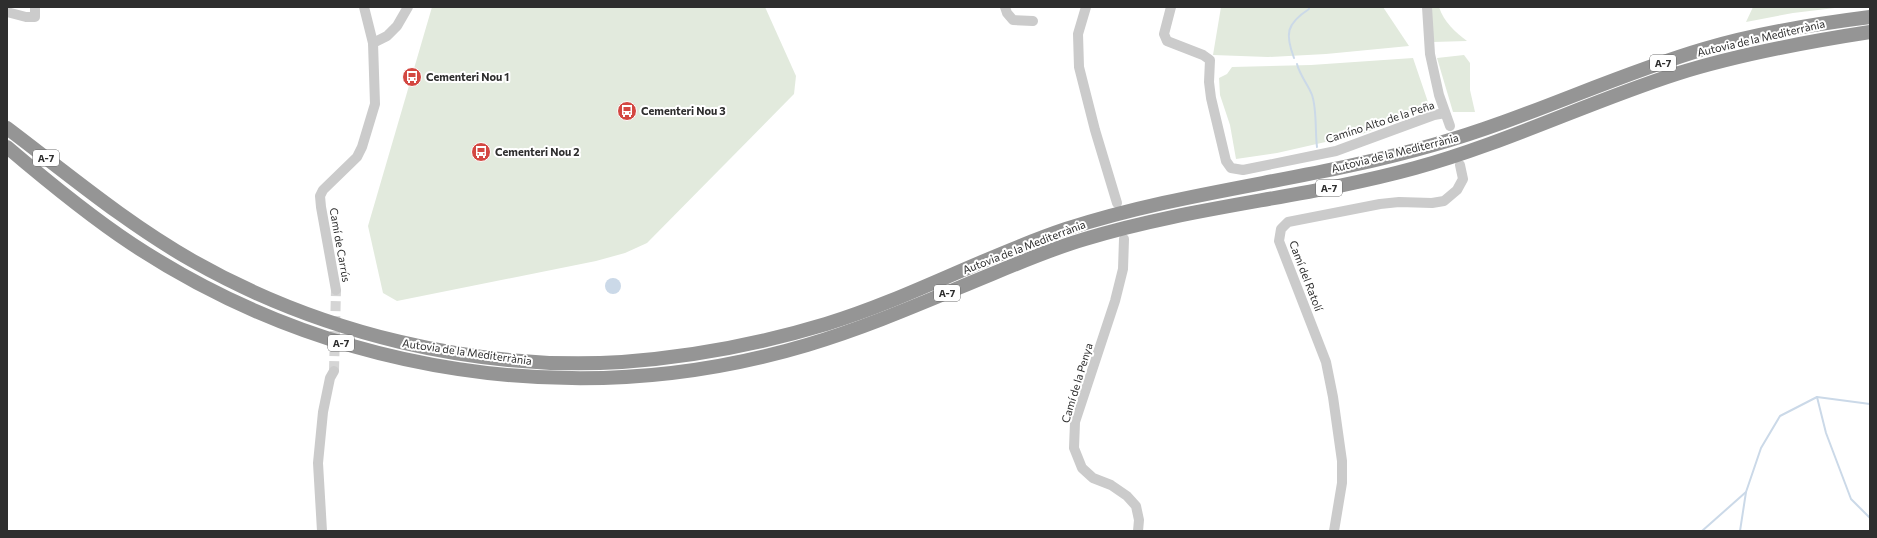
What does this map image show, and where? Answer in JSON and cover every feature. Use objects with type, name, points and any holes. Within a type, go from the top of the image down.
[{"type":"highway","name":"Autovia de la Mediterrània","points":[[7,128],[130,222],[192,260],[233,282],[279,303],[352,329],[390,340],[441,350],[516,361],[620,362],[720,350],[785,335],[839,319],[1062,230],[1099,219],[1210,193],[1351,166],[1439,144],[1626,75],[1702,49],[1770,33],[1828,22],[1870,17]]},
{"type":"highway","name":"Autovia de la Mediterrània","points":[[7,147],[44,178],[131,244],[226,298],[314,334],[358,348],[411,362],[458,371],[532,377],[568,378],[635,376],[726,364],[789,350],[874,322],[1083,239],[1212,208],[1334,187],[1415,168],[1445,159],[1628,91],[1696,68],[1756,52],[1870,32]]},
{"type":"highway","points":[[7,153],[44,178]]},
{"type":"street","points":[[7,12],[26,17],[35,17],[35,7]]},
{"type":"street","name":"Camí de Carrús","points":[[336,290],[320,207],[320,196],[323,190],[357,157],[362,147],[375,104],[373,43],[364,7]]},
{"type":"street","points":[[373,43],[387,36],[397,26],[408,7]]},
{"type":"street","points":[[1005,7],[1007,13],[1013,20],[1033,21]]},
{"type":"street","points":[[1086,7],[1078,34],[1080,67],[1095,130],[1117,202]]},
{"type":"street","name":"Camíno Alto de la Peña","points":[[1171,7],[1164,34],[1167,41],[1203,55],[1210,60],[1209,82],[1211,98],[1226,161],[1231,168],[1242,170],[1336,150],[1434,115],[1445,113]]},
{"type":"street","points":[[1427,7],[1430,54],[1445,113],[1450,126]]},
{"type":"street","name":"Camí del Ratolí","points":[[1334,531],[1342,483],[1342,461],[1333,397],[1326,362],[1279,241],[1281,229],[1288,222],[1380,204],[1399,202],[1432,203],[1444,201],[1457,190],[1463,180],[1461,168]]},
{"type":"street","name":"Camí de la Penya","points":[[1124,239],[1123,269],[1115,301],[1075,422],[1074,448],[1082,468],[1093,478],[1111,485],[1127,496],[1136,506],[1139,520],[1138,531]]},
{"type":"street","points":[[322,531],[318,463],[323,412],[330,378],[334,371]]},
{"type":"shaded area","points":[[432,7],[765,7],[796,76],[794,94],[647,243],[625,253],[596,261],[397,301],[383,293],[368,226]]},
{"type":"shaded area","points":[[1221,7],[1383,7],[1409,46],[1326,54],[1268,57],[1213,55]]},
{"type":"shaded area","points":[[1430,7],[1439,7],[1450,26],[1467,41],[1433,42]]},
{"type":"shaded area","points":[[1753,7],[1843,7],[1793,13],[1746,22]]},
{"type":"shaded area","points":[[1464,55],[1470,63],[1470,90],[1475,112],[1453,112],[1437,58]]},
{"type":"shaded area","points":[[1413,58],[1430,108],[1365,133],[1277,153],[1236,159],[1230,125],[1220,95],[1219,78],[1227,74],[1232,67],[1311,65]]},
{"type":"water","points":[[613,278],[619,280],[621,286],[619,292],[613,294],[607,292],[605,286],[607,280]]},
{"type":"waterway","points":[[1294,58],[1289,42],[1290,30],[1296,20],[1301,14],[1309,9],[1309,7]]},
{"type":"waterway","points":[[1297,64],[1314,101],[1317,147]]},
{"type":"waterway","points":[[1817,397],[1826,433],[1851,499],[1870,518]]},
{"type":"waterway","points":[[1740,531],[1746,492],[1761,448],[1780,416],[1817,397],[1870,404]]},
{"type":"waterway","points":[[1702,531],[1746,492]]},
{"type":"tunnel","points":[[334,371],[336,290]]},
{"type":"place","name":"Cementeri Nou 1","points":[[412,77]]},
{"type":"place","name":"Cementeri Nou 3","points":[[627,111]]},
{"type":"place","name":"Cementeri Nou 2","points":[[481,152]]}]
